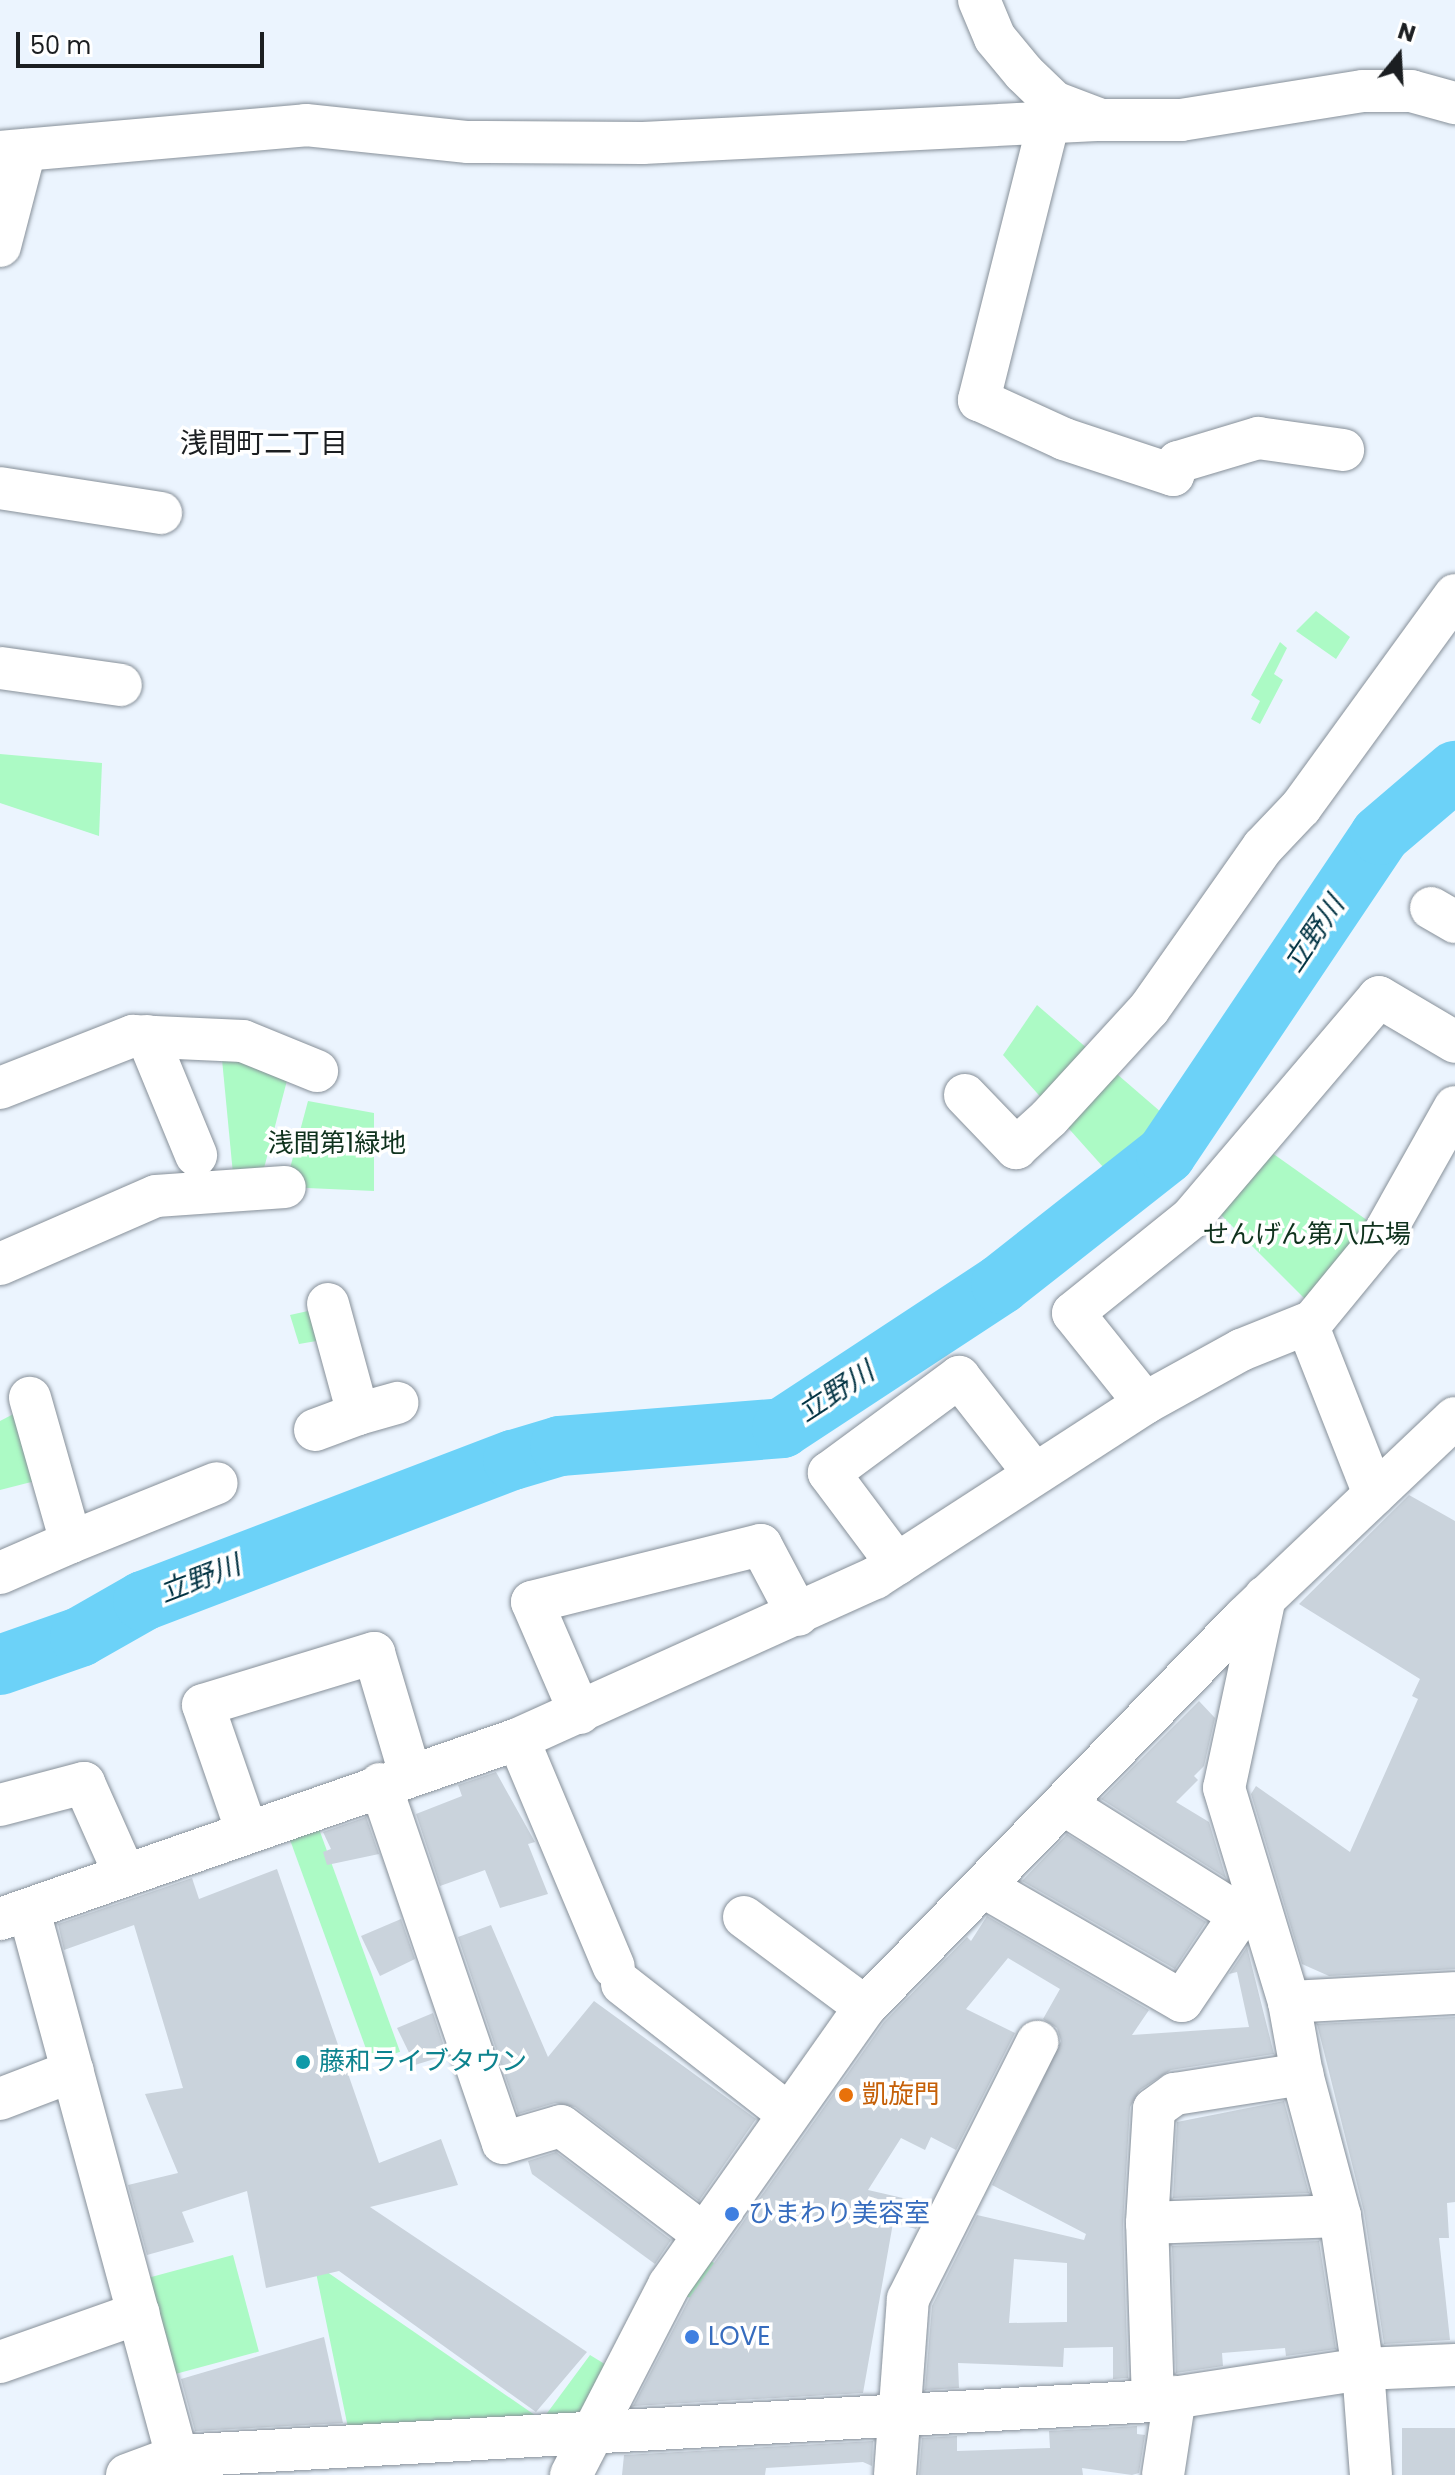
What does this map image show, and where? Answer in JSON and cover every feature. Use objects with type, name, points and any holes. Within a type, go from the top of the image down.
[{"type":"street","points":[[979,0],[995,38],[1024,73],[1054,102],[1101,120]]},
{"type":"street","points":[[0,246],[12,151],[306,125],[468,142],[643,143],[1101,120],[1181,120],[1363,91],[1411,91],[1455,103]]},
{"type":"street","points":[[1048,125],[979,400],[1064,439],[1173,475],[1178,462],[1258,438],[1343,450]]},
{"type":"street","points":[[0,488],[161,513]]},
{"type":"street","points":[[965,1095],[1016,1148],[1049,1118],[1149,1009],[1263,847],[1301,807],[1442,640],[1455,595]]},
{"type":"street","points":[[0,668],[121,685]]},
{"type":"street","points":[[1145,1403],[1073,1313],[1191,1218],[1379,997],[1455,1042]]},
{"type":"street","points":[[0,1088],[133,1036],[243,1041],[317,1071]]},
{"type":"street","points":[[147,1036],[196,1155]]},
{"type":"street","points":[[180,2465],[73,2071],[14,1915],[246,1829],[518,1739],[798,1615],[897,1564],[1145,1403],[1241,1350],[1307,1324],[1360,1269],[1455,1107]]},
{"type":"street","points":[[0,1264],[156,1196],[285,1187]]},
{"type":"street","points":[[315,1430],[378,1409],[328,1304]]},
{"type":"street","points":[[1307,1324],[1374,1494]]},
{"type":"street","points":[[897,1564],[829,1473],[959,1377],[1034,1473]]},
{"type":"street","points":[[30,1398],[71,1542]]},
{"type":"street","points":[[571,2475],[659,2302],[702,2233],[786,2112],[865,2007],[986,1888],[1265,1597],[1455,1418]]},
{"type":"street","points":[[0,1573],[217,1483]]},
{"type":"street","points":[[580,1713],[532,1602],[761,1545],[798,1615]]},
{"type":"street","points":[[1265,1597],[1224,1788],[1251,1913],[1289,2002],[1302,2074],[1340,2216],[1363,2369],[1371,2475]]},
{"type":"street","points":[[246,1829],[203,1705],[374,1653],[395,1779],[503,2143],[561,2126],[702,2233]]},
{"type":"street","points":[[518,1739],[618,1975],[786,2112]]},
{"type":"street","points":[[0,1805],[84,1783],[125,1875]]},
{"type":"street","points":[[1065,1805],[1251,1913]]},
{"type":"street","points":[[986,1888],[1182,2001],[1251,1913]]},
{"type":"street","points":[[744,1917],[865,2007]]},
{"type":"street","points":[[1289,2002],[1455,1993]]},
{"type":"street","points":[[895,2475],[903,2413],[908,2299],[1037,2042]]},
{"type":"street","points":[[0,2099],[73,2071]]},
{"type":"street","points":[[1163,2475],[1164,2399],[1147,2223],[1154,2109],[1162,2099],[1302,2074]]},
{"type":"street","points":[[1147,2223],[1340,2216]]},
{"type":"street","points":[[0,2362],[139,2313]]},
{"type":"street","points":[[127,2475],[180,2465],[314,2462],[593,2435],[903,2413],[1164,2399],[1363,2369],[1455,2365]]},
{"type":"green space","points":[[1316,611],[1350,637],[1336,659],[1296,631]]},
{"type":"green space","points":[[1280,642],[1287,648],[1274,674],[1283,680],[1260,724],[1251,719],[1260,701],[1251,695]]},
{"type":"green space","points":[[0,754],[102,763],[99,836],[0,803]]},
{"type":"green space","points":[[1037,1005],[1169,1119],[1112,1177],[1003,1055]]},
{"type":"green space","points":[[221,1049],[290,1069],[263,1172],[233,1174]]},
{"type":"green space","name":"浅間第1緑地","points":[[308,1101],[374,1113],[374,1191],[285,1187]]},
{"type":"green space","name":"せんげん第八広場","points":[[1261,1145],[1371,1223],[1313,1307],[1209,1203]]},
{"type":"green space","points":[[326,1307],[334,1338],[299,1344],[290,1315]]},
{"type":"green space","points":[[27,1407],[47,1478],[0,1490],[0,1421]]},
{"type":"green space","points":[[319,1829],[400,2052],[371,2062],[290,1840]]},
{"type":"green space","points":[[696,2252],[729,2272],[713,2304],[670,2292],[593,2435],[352,2447],[314,2263],[542,2420],[590,2355],[616,2371]]},
{"type":"green space","points":[[233,2255],[259,2352],[162,2377],[136,2281]]},
{"type":"building","points":[[1409,1495],[1455,1521],[1455,1969],[1329,1976],[1302,1964],[1251,1794],[1256,1786],[1350,1852],[1418,1699],[1412,1696],[1420,1679],[1299,1604]]},
{"type":"building","points":[[1199,1701],[1215,1718],[1204,1766],[1194,1776],[1198,1780],[1176,1802],[1209,1822],[1226,1878],[1101,1799]]},
{"type":"building","points":[[496,1772],[535,1842],[528,1844],[548,1894],[500,1908],[485,1870],[440,1886],[416,1814],[462,1796],[458,1785]]},
{"type":"building","points":[[366,1817],[379,1854],[327,1865],[323,1852],[331,1849],[323,1832]]},
{"type":"building","points":[[1067,1834],[1206,1922],[1175,1969],[1022,1881]]},
{"type":"building","points":[[277,1869],[379,2163],[441,2139],[458,2185],[370,2207],[587,2352],[536,2412],[339,2271],[266,2288],[247,2191],[182,2212],[194,2242],[147,2255],[128,2185],[178,2173],[145,2094],[183,2088],[134,1925],[64,1950],[58,1924],[192,1878],[199,1899]]},
{"type":"building","points":[[987,1916],[1149,2010],[1132,2035],[1249,2027],[1237,1972],[1229,1974],[1247,1947],[1274,2054],[1171,2070],[1140,2090],[1130,2107],[1123,2224],[1128,2378],[1113,2379],[1113,2347],[1064,2348],[1063,2367],[958,2363],[959,2388],[925,2390],[932,2306],[977,2215],[1084,2240],[1086,2234],[992,2185],[1061,2041],[1057,2028],[1043,2019],[1060,1989],[1008,1958],[966,2009],[1015,2033],[956,2150],[931,2137],[925,2150],[901,2138],[868,2190],[929,2204],[916,2229],[893,2223],[863,2393],[633,2406],[690,2297],[884,2022],[967,1937],[971,1941]],"holes":[[[1014,2259],[1067,2263],[1067,2322],[1009,2323]]]},
{"type":"building","points":[[401,1919],[415,1959],[380,1976],[361,1936]]},
{"type":"building","points":[[491,1925],[548,2057],[594,2001],[756,2119],[699,2201],[575,2107],[555,2103],[518,2114],[458,1937]]},
{"type":"building","points":[[433,2013],[447,2055],[415,2065],[397,2028]]},
{"type":"building","points":[[1455,2017],[1455,2202],[1447,2203],[1449,2238],[1439,2238],[1450,2340],[1384,2344],[1364,2212],[1317,2024]]},
{"type":"building","points":[[1284,2101],[1309,2193],[1173,2198],[1177,2122]]},
{"type":"building","points":[[556,2152],[671,2240],[655,2264],[532,2174],[528,2161]]},
{"type":"building","points":[[1319,2241],[1336,2349],[1286,2356],[1285,2348],[1222,2353],[1223,2366],[1176,2373],[1172,2246]]},
{"type":"building","points":[[324,2337],[343,2423],[195,2431],[181,2379]]},
{"type":"building","points":[[1137,2426],[1137,2434],[1145,2435],[1139,2473],[1132,2475],[1082,2468],[1083,2475],[919,2475],[922,2438],[957,2436],[957,2451],[1050,2448],[1049,2431]]},
{"type":"building","points":[[1402,2428],[1455,2428],[1455,2475],[1402,2475]]},
{"type":"building","points":[[873,2441],[872,2466],[863,2462],[766,2468],[765,2475],[622,2475],[624,2455]]},
{"type":"waterway","name":"立野川","points":[[0,1665],[80,1637],[143,1601],[513,1460],[560,1446],[782,1428],[1001,1284],[1166,1154],[1380,835],[1455,771]]},
{"type":"place","name":"藤和ライブタウン","points":[[303,2062]]},
{"type":"place","name":"凱旋門","points":[[846,2095]]},
{"type":"place","name":"ひまわり美容室","points":[[732,2214]]},
{"type":"place","name":"LOVE","points":[[692,2337]]},
{"type":"district","name":"浅間町二丁目","points":[[264,444]]}]
